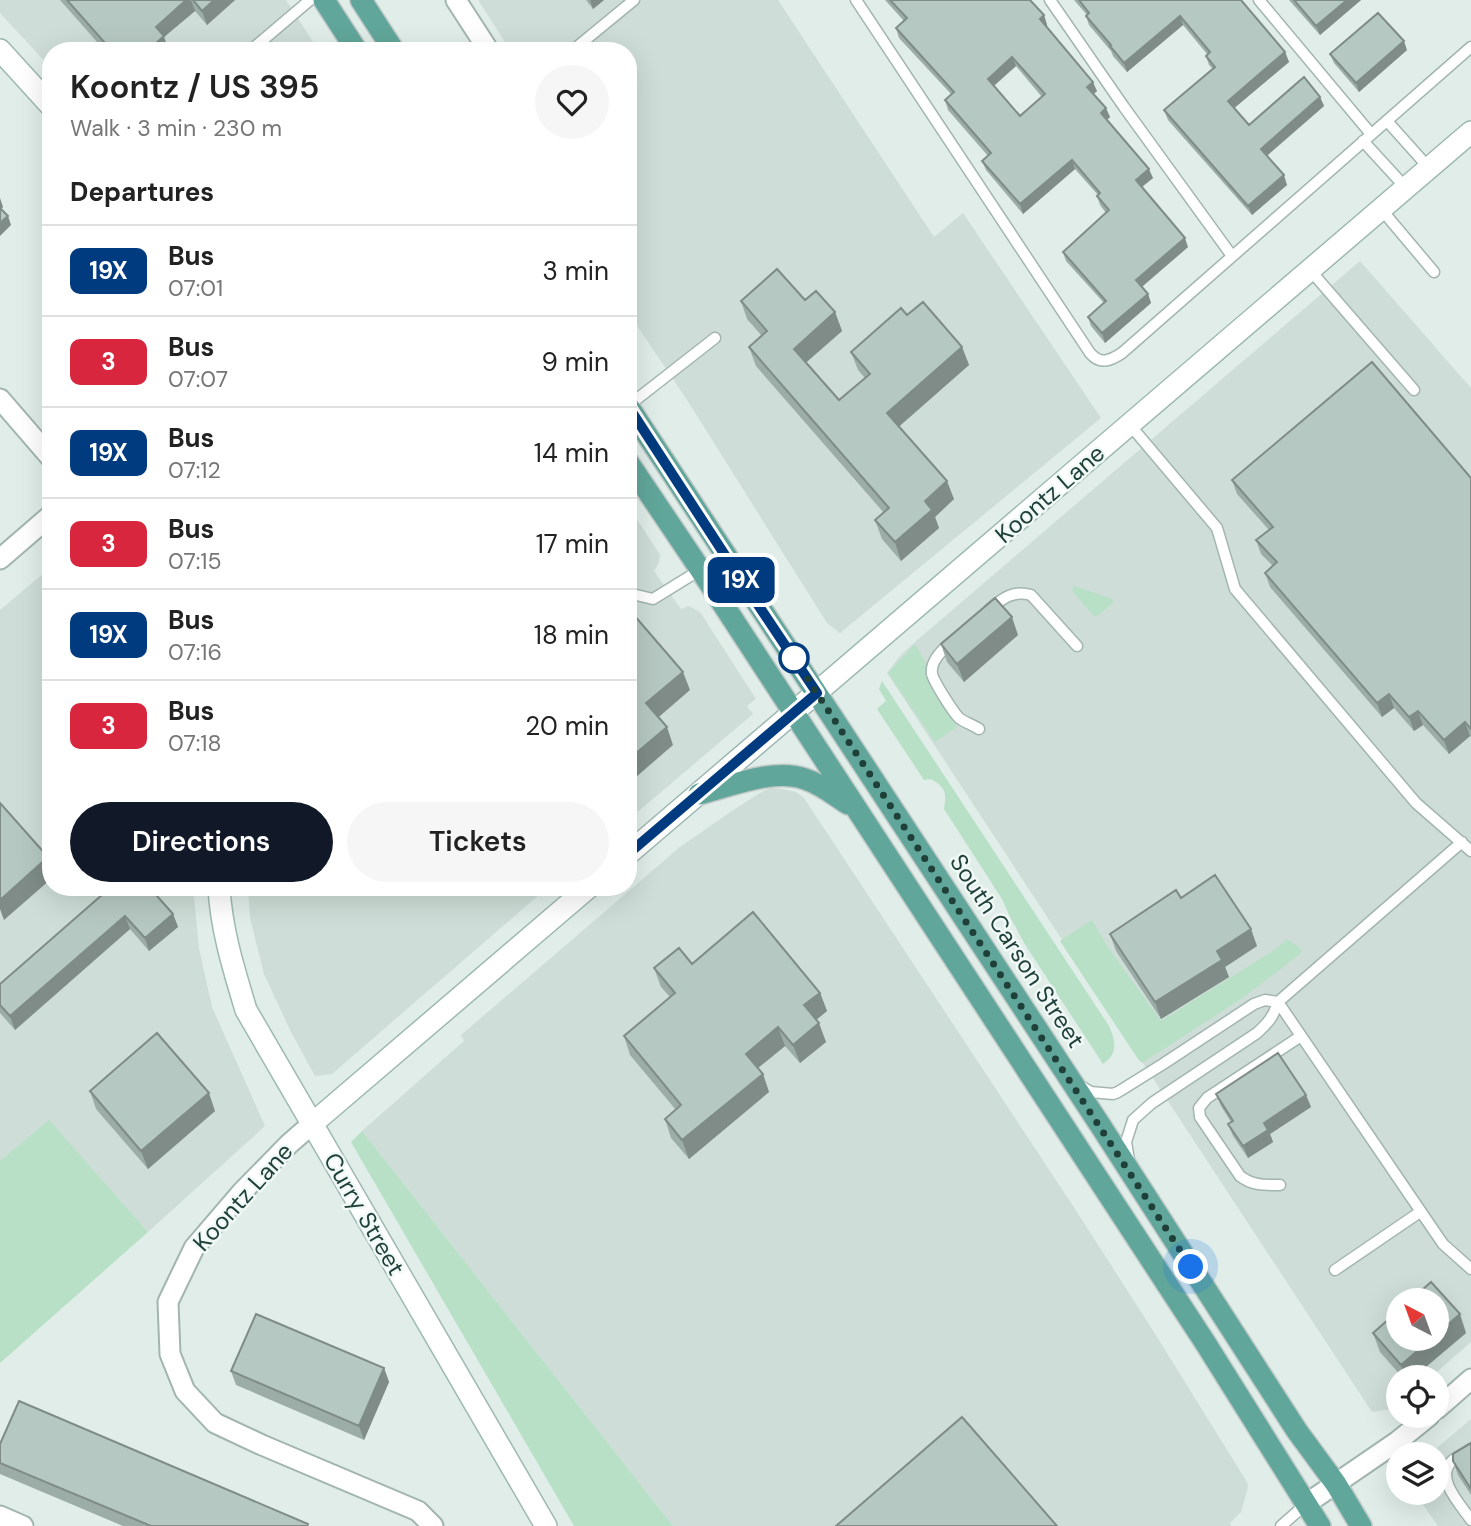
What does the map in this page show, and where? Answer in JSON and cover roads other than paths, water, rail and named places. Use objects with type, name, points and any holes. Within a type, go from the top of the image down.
[{"type":"main road","points":[[324,0],[351,42]]},
{"type":"main road","points":[[360,0],[388,42]]},
{"type":"main road","name":"South Carson Street","points":[[637,420],[1361,1526]]},
{"type":"main road","points":[[637,475],[1206,1344],[1320,1526]]},
{"type":"main road","points":[[699,794],[767,776],[788,775],[807,779],[824,787],[858,812]]},
{"type":"street","points":[[456,0],[483,42]]},
{"type":"street","points":[[0,50],[42,96]]},
{"type":"street","name":"Koontz Lane","points":[[637,846],[1471,132]]},
{"type":"street","points":[[0,399],[42,448]]},
{"type":"street","points":[[0,559],[42,522]]},
{"type":"street","name":"Curry Street","points":[[219,896],[232,964],[246,1010],[546,1526]]},
{"type":"street","name":"Koontz Lane","points":[[433,1526],[418,1511],[215,1423],[185,1391],[170,1354],[168,1302],[194,1248],[242,1192],[289,1144],[579,896]]},
{"type":"street","points":[[1449,1398],[1471,1379]]},
{"type":"street","points":[[1306,1504],[1414,1428]]},
{"type":"street","points":[[0,1516],[23,1526]]},
{"type":"lane","points":[[261,42],[310,0]]},
{"type":"lane","points":[[583,42],[634,0]]},
{"type":"lane","points":[[856,0],[1095,359],[1102,361],[1112,360],[1122,353],[1471,47]]},
{"type":"lane","points":[[1050,0],[1232,256]]},
{"type":"lane","points":[[1259,0],[1406,188]]},
{"type":"lane","points":[[1387,121],[1429,168]]},
{"type":"lane","points":[[1381,209],[1434,272]]},
{"type":"lane","points":[[1310,270],[1414,390]]},
{"type":"lane","points":[[637,399],[715,338]]},
{"type":"lane","points":[[1130,425],[1217,528],[1235,589],[1416,803],[1471,851]]},
{"type":"lane","points":[[637,595],[653,599],[700,569]]},
{"type":"lane","points":[[985,613],[1004,596],[1025,593],[1031,595],[1076,646]]},
{"type":"lane","points":[[956,638],[937,656],[932,674],[960,719],[979,729]]},
{"type":"lane","points":[[1131,1173],[1126,1142],[1133,1120],[1152,1102],[1257,1033],[1270,1022],[1278,1002],[1462,842]]},
{"type":"lane","points":[[1070,1079],[1091,1092],[1113,1094],[1254,1004],[1265,1000],[1278,1002],[1443,1244],[1471,1269]]},
{"type":"lane","points":[[1280,1185],[1259,1185],[1240,1176],[1200,1117],[1199,1108],[1207,1098],[1301,1036]]},
{"type":"lane","points":[[1335,1270],[1420,1212]]},
{"type":"lane","points":[[1471,1449],[1453,1461],[1447,1467],[1446,1474],[1446,1482],[1471,1520]]},
{"type":"lane","points":[[1281,1526],[1306,1504]]}]
